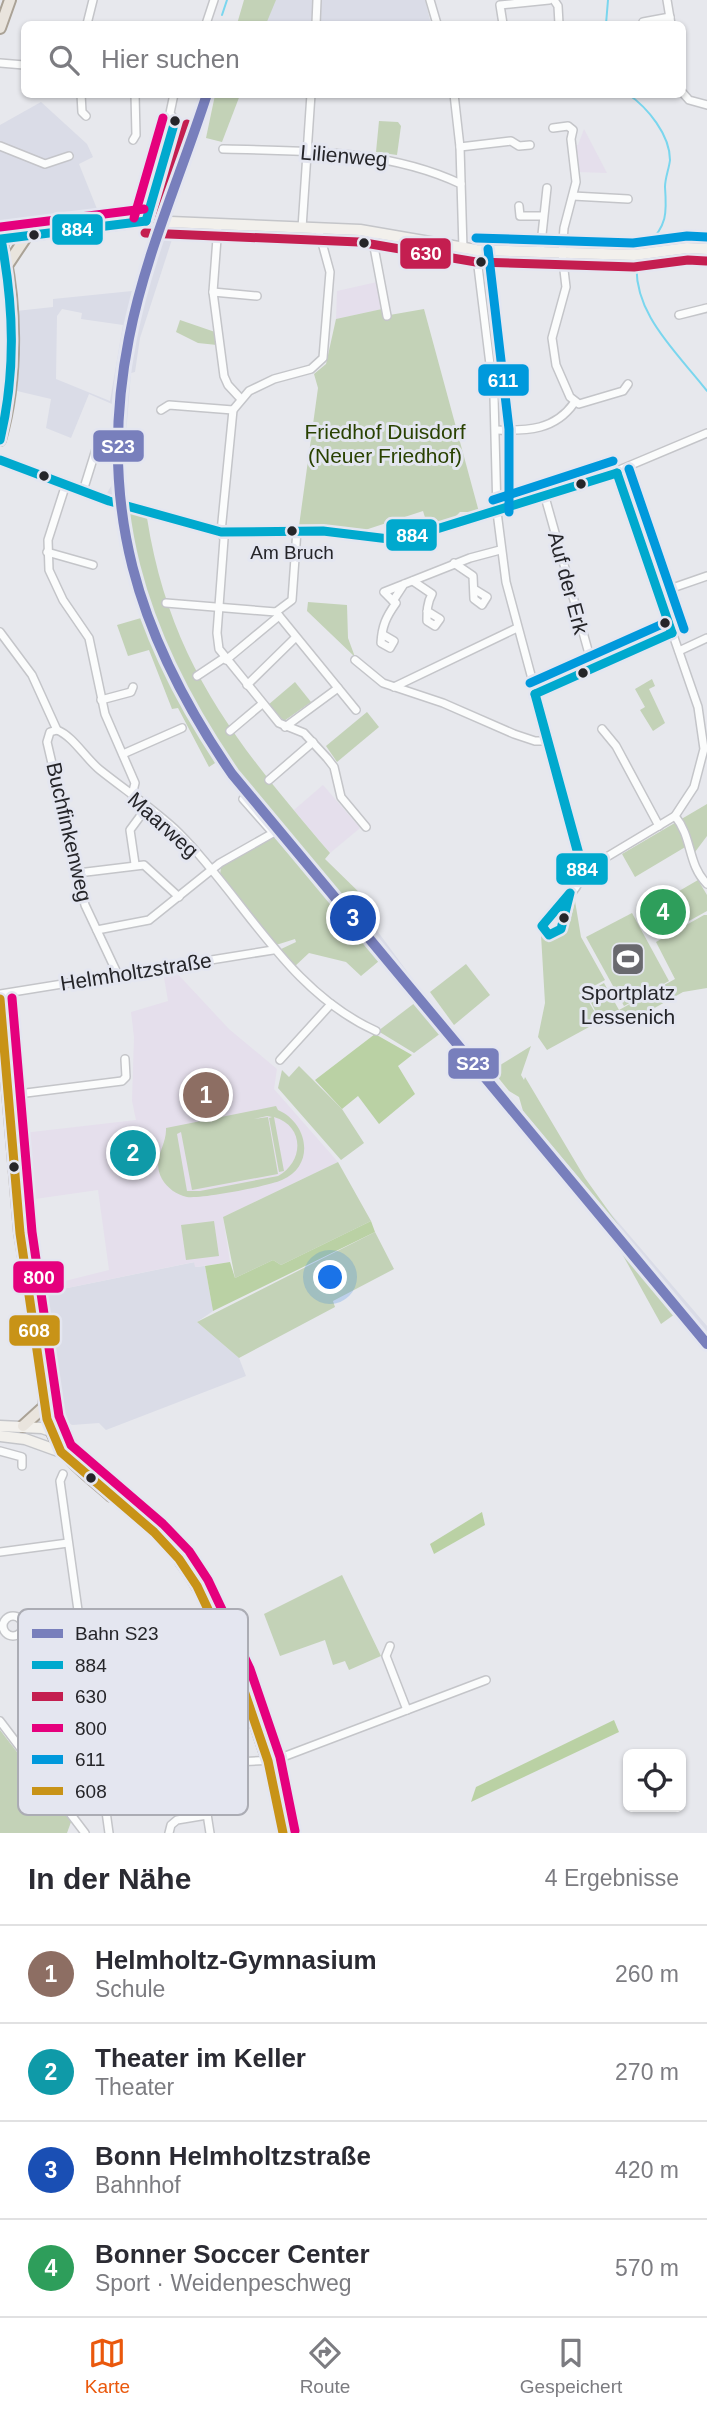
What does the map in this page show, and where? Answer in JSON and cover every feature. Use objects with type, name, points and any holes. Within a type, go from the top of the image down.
[{"type":"main road","points":[[0,28],[10,0]]},
{"type":"main road","points":[[6,267],[15,249],[26,237]]},
{"type":"main road","points":[[0,238],[6,267],[12,354],[0,440]]},
{"type":"main road","points":[[0,997],[20,1233],[44,1382],[61,1452],[171,1549],[211,1609]]},
{"type":"main road","points":[[44,1382],[45,1406],[55,1431],[176,1546],[197,1572],[214,1609]]},
{"type":"main road","points":[[23,1426],[45,1406]]},
{"type":"main road","points":[[248,1700],[271,1761],[290,1833]]},
{"type":"main road","points":[[271,1761],[283,1833]]},
{"type":"street","points":[[88,21],[93,0]]},
{"type":"street","points":[[207,21],[214,0]]},
{"type":"street","points":[[316,21],[317,0]]},
{"type":"street","points":[[430,0],[436,21]]},
{"type":"street","points":[[503,21],[500,5],[552,0],[558,6],[559,21]]},
{"type":"street","points":[[667,0],[670,21]]},
{"type":"street","points":[[0,63],[21,65]]},
{"type":"street","points":[[686,97],[707,105]]},
{"type":"street","points":[[81,98],[82,112],[86,116]]},
{"type":"street","points":[[133,140],[136,135],[135,98]]},
{"type":"street","points":[[146,221],[173,134],[175,121],[170,113],[173,98]]},
{"type":"street","points":[[302,228],[311,98]]},
{"type":"street","points":[[454,98],[460,147],[463,249]]},
{"type":"street","points":[[553,128],[568,126],[573,130],[571,139],[576,182],[564,228],[562,253],[566,288],[555,321],[552,351],[574,403]]},
{"type":"street","points":[[460,147],[510,141],[519,146],[530,145]]},
{"type":"street","points":[[0,146],[45,164],[69,156]]},
{"type":"street","name":"Lilienweg","points":[[223,149],[400,161],[436,172],[461,184]]},
{"type":"street","points":[[540,253],[547,188]]},
{"type":"street","points":[[573,196],[628,199]]},
{"type":"street","points":[[519,206],[520,216],[542,216]]},
{"type":"street","points":[[0,238],[146,221],[371,231],[476,250],[634,255],[687,248],[707,249]]},
{"type":"street","points":[[218,225],[213,292],[224,376],[228,385],[241,399]]},
{"type":"street","points":[[318,228],[330,272],[323,358],[316,367],[274,379],[249,391],[233,410],[221,532],[224,539],[218,641],[225,659],[262,704],[285,727],[304,733],[334,767],[338,791],[362,817],[366,827]]},
{"type":"street","points":[[371,231],[387,316]]},
{"type":"street","points":[[476,250],[497,430],[500,550],[517,628],[582,865],[580,881],[569,896],[551,911],[542,926],[550,935],[561,929],[569,896]]},
{"type":"street","points":[[213,292],[257,296]]},
{"type":"street","points":[[679,315],[707,308]]},
{"type":"street","points":[[574,403],[584,403],[623,391],[628,384]]},
{"type":"street","points":[[497,430],[548,426],[564,416],[574,403]]},
{"type":"street","points":[[161,410],[169,405],[233,410]]},
{"type":"street","points":[[0,460],[83,491],[179,522],[221,532],[297,530],[398,539],[497,512],[617,473],[707,433]]},
{"type":"street","points":[[83,491],[98,443],[102,440]]},
{"type":"street","points":[[582,865],[595,864],[675,817],[694,787],[704,749],[702,723],[617,473]]},
{"type":"street","points":[[66,484],[50,527],[47,552],[55,586],[89,638],[101,701],[135,783],[132,795]]},
{"type":"street","name":"Auf der Erk","points":[[545,497],[593,668]]},
{"type":"street","points":[[197,676],[225,659],[292,600],[297,530]]},
{"type":"street","points":[[382,634],[383,622],[396,603],[384,592],[454,563],[500,550]]},
{"type":"street","points":[[47,552],[93,565]]},
{"type":"street","points":[[454,563],[473,576],[474,589]]},
{"type":"street","points":[[658,593],[707,576]]},
{"type":"street","points":[[413,581],[432,594],[427,611]]},
{"type":"street","points":[[166,603],[219,606],[277,614],[356,710]]},
{"type":"street","points":[[394,687],[517,628]]},
{"type":"street","name":"Maarweg","points":[[0,632],[32,675],[57,730],[178,832],[212,870],[273,950],[331,1004],[376,1031]]},
{"type":"street","points":[[535,694],[672,633]]},
{"type":"street","points":[[247,685],[295,638]]},
{"type":"street","points":[[679,651],[707,638]]},
{"type":"street","points":[[355,660],[375,679],[394,687],[443,703],[524,737],[549,741]]},
{"type":"street","points":[[101,701],[131,692],[134,687]]},
{"type":"street","points":[[285,727],[338,688]]},
{"type":"street","points":[[230,731],[262,704]]},
{"type":"street","points":[[123,754],[182,728]]},
{"type":"street","points":[[602,729],[616,746],[659,826]]},
{"type":"street","name":"Buchfinkenweg","points":[[57,730],[50,732],[47,742],[85,905],[118,975]]},
{"type":"street","points":[[269,779],[313,742]]},
{"type":"street","points":[[97,930],[146,922],[212,870],[273,832],[243,799]]},
{"type":"street","points":[[135,864],[130,830],[147,807]]},
{"type":"street","points":[[675,817],[686,829],[694,867],[707,884]]},
{"type":"street","points":[[78,873],[135,864],[151,869],[179,897]]},
{"type":"street","name":"Helmholtzstraße","points":[[0,997],[273,950]]},
{"type":"street","points":[[280,1060],[331,1004]]},
{"type":"street","points":[[10,1095],[122,1081],[126,1077],[125,1059]]},
{"type":"street","points":[[0,1426],[55,1431]]},
{"type":"street","points":[[25,1439],[55,1431]]},
{"type":"street","points":[[0,1436],[25,1439],[61,1452]]},
{"type":"street","points":[[0,1451],[22,1457],[22,1466]]},
{"type":"street","points":[[64,1474],[60,1480],[77,1609]]},
{"type":"street","points":[[0,1552],[68,1543]]},
{"type":"street","points":[[390,1646],[386,1656],[407,1710]]},
{"type":"street","points":[[248,1762],[271,1761],[486,1680]]},
{"type":"street","points":[[0,1721],[18,1745]]},
{"type":"street","points":[[71,1815],[85,1833]]},
{"type":"street","points":[[106,1815],[109,1833]]},
{"type":"street","points":[[169,1833],[171,1825],[177,1820],[207,1815],[210,1833]]},
{"type":"shaded area","points":[[249,0],[425,0],[430,21],[243,21]]},
{"type":"shaded area","points":[[41,102],[87,144],[93,157],[79,164],[101,219],[0,235],[0,125]]},
{"type":"shaded area","points":[[584,129],[607,173],[577,172],[574,145],[578,145]]},
{"type":"shaded area","points":[[156,226],[176,227],[140,338],[135,372],[131,373],[124,458],[127,500],[106,495],[114,481],[115,405],[128,319]]},
{"type":"shaded area","points":[[377,282],[382,309],[336,319],[337,291]]},
{"type":"shaded area","points":[[132,291],[112,404],[89,394],[71,438],[46,428],[51,399],[17,391],[19,353],[16,311],[53,307],[53,299]],"holes":[[[62,309],[82,313],[81,319],[123,325],[110,401],[56,379],[57,316]]]},
{"type":"shaded area","points":[[117,510],[129,512],[140,574],[163,645],[210,732],[285,827],[365,914],[425,996],[707,1326],[707,1352],[379,961],[360,934],[339,916],[342,914],[273,836],[276,833],[218,761],[175,693],[144,627],[129,580]]},
{"type":"shaded area","points":[[323,785],[360,828],[330,853],[294,810]]},
{"type":"shaded area","points":[[174,970],[229,1029],[277,1069],[274,1089],[338,1162],[223,1217],[230,1262],[195,1267],[194,1262],[38,1294],[37,1288],[109,1270],[98,1190],[28,1200],[23,1133],[136,1120],[132,1101],[134,1037],[131,1012],[168,1001],[163,972]]},
{"type":"shaded area","points":[[195,1262],[196,1267],[205,1266],[213,1311],[197,1322],[239,1358],[246,1376],[106,1430],[99,1423],[72,1425],[64,1419],[38,1294]]},
{"type":"green space","points":[[244,0],[276,0],[267,21],[238,21]]},
{"type":"green space","points":[[214,98],[239,98],[222,142],[206,138]]},
{"type":"green space","points":[[379,121],[398,122],[401,126],[397,155],[376,152]]},
{"type":"green space","name":"Friedhof Duisdorf (Neuer Friedhof)","points":[[382,309],[384,316],[424,309],[479,512],[460,512],[453,519],[428,527],[423,511],[362,531],[299,526],[318,388],[314,374],[326,364],[336,319]]},
{"type":"green space","points":[[180,320],[215,332],[217,345],[198,343],[176,332]]},
{"type":"green space","points":[[129,512],[147,518],[172,617],[213,700],[266,776],[330,853],[325,859],[366,899],[365,914],[354,904],[351,906],[281,824],[235,767],[194,707],[167,656],[152,616],[136,554]]},
{"type":"green space","points":[[308,602],[347,605],[348,638],[355,657],[307,611]]},
{"type":"green space","points":[[141,618],[175,693],[218,761],[209,767],[178,708],[172,709],[149,650],[128,656],[117,625]]},
{"type":"green space","points":[[652,679],[655,686],[649,689],[665,723],[653,731],[640,710],[645,707],[635,689]]},
{"type":"green space","points":[[295,682],[311,702],[284,721],[268,705]]},
{"type":"green space","points":[[367,712],[379,727],[337,762],[326,746]]},
{"type":"green space","points":[[707,804],[707,836],[695,852],[687,846],[635,877],[622,854]]},
{"type":"green space","points":[[273,836],[342,914],[342,919],[378,956],[379,961],[361,976],[346,962],[309,953],[294,967],[279,950],[296,942],[295,939],[276,945],[220,875],[221,867]]},
{"type":"green space","points":[[698,880],[707,895],[707,911],[689,921],[674,894]]},
{"type":"green space","points":[[575,901],[581,937],[605,980],[583,992],[600,1021],[547,1050],[538,1037],[545,1003],[541,935],[553,939],[563,933],[569,924]]},
{"type":"green space","name":"Sportplatz Lessenich","points":[[632,913],[669,981],[624,1006],[586,937]]},
{"type":"green space","points":[[707,915],[707,988],[683,992],[626,1024],[618,1010],[600,1020],[586,993],[604,983],[619,1010],[675,979],[656,942]]},
{"type":"green space","points":[[466,964],[490,995],[454,1025],[430,992]]},
{"type":"green space","points":[[416,1002],[441,1033],[414,1053],[378,1031]]},
{"type":"green space","points":[[375,1034],[412,1055],[398,1066],[415,1094],[379,1124],[358,1096],[342,1109],[315,1080]]},
{"type":"green space","points":[[531,1046],[521,1075],[524,1080],[525,1077],[585,1178],[620,1227],[523,1111],[519,1097],[509,1091],[492,1070]]},
{"type":"green space","points":[[299,1066],[342,1109],[364,1143],[341,1160],[278,1088],[282,1070],[289,1077]]},
{"type":"green space","points":[[276,1106],[296,1124],[304,1144],[304,1155],[293,1173],[282,1180],[235,1192],[187,1197],[169,1188],[159,1172],[166,1128]],"holes":[[[267,1116],[272,1117],[269,1118],[279,1172],[284,1171],[274,1117],[291,1128],[296,1136],[296,1154],[287,1170],[278,1176],[200,1191],[187,1191],[177,1134],[181,1132],[192,1190],[278,1174],[268,1117],[254,1119]]]},
{"type":"green space","points":[[338,1162],[371,1221],[281,1265],[273,1260],[235,1278],[223,1217]]},
{"type":"green space","points":[[214,1221],[219,1256],[186,1260],[181,1225]]},
{"type":"green space","points":[[371,1221],[375,1232],[213,1311],[205,1266],[230,1262],[235,1278],[273,1260],[281,1265]]},
{"type":"green space","points":[[375,1232],[394,1269],[333,1301],[335,1307],[239,1358],[197,1322]]},
{"type":"green space","points":[[615,1241],[675,1314],[661,1324]]},
{"type":"green space","points":[[482,1512],[485,1525],[434,1554],[430,1544]]},
{"type":"green space","points":[[342,1575],[381,1656],[349,1670],[345,1661],[333,1665],[325,1640],[280,1656],[264,1614]]},
{"type":"green space","points":[[614,1720],[619,1732],[471,1802],[476,1787]]},
{"type":"green space","points":[[0,1730],[18,1753],[18,1815],[66,1815],[71,1822],[67,1833],[0,1833]]},
{"type":"waterway","points":[[222,15],[227,0]]},
{"type":"waterway","points":[[606,21],[608,0]]},
{"type":"waterway","points":[[633,98],[662,132],[670,160],[665,184],[664,219],[659,232],[647,246]]},
{"type":"waterway","points":[[637,259],[637,279],[649,314],[671,347],[707,391]]},
{"type":"rail line","name":"S23","points":[[206,98],[144,276],[129,338],[120,399],[118,457],[122,513],[132,567],[149,619],[171,671],[232,774],[707,1344]]},
{"type":"transit line","name":"800","points":[[134,218],[163,118]]},
{"type":"transit line","name":"884","points":[[146,221],[175,121]]},
{"type":"transit line","name":"630","points":[[158,224],[187,124]]},
{"type":"transit line","name":"800","points":[[0,227],[144,209]]},
{"type":"transit line","name":"884","points":[[0,440],[11,364],[11,315],[1,239],[146,221]]},
{"type":"transit line","name":"630","points":[[145,233],[359,242],[476,262],[634,267],[688,260],[706,261]]},
{"type":"transit line","name":"611","points":[[476,238],[633,243],[687,236],[707,237]]},
{"type":"transit line","name":"611","points":[[488,249],[509,429],[509,512]]},
{"type":"transit line","name":"884","points":[[0,460],[109,501],[221,532],[323,531],[389,539],[427,532],[617,473]]},
{"type":"transit line","name":"611","points":[[493,500],[613,461]]},
{"type":"transit line","name":"611","points":[[629,469],[684,629]]},
{"type":"transit line","name":"884","points":[[617,473],[672,633]]},
{"type":"transit line","name":"611","points":[[530,683],[667,622]]},
{"type":"transit line","name":"884","points":[[535,694],[672,633]]},
{"type":"transit line","name":"884","points":[[535,694],[582,865],[582,869],[535,694]]},
{"type":"transit line","name":"884","points":[[570,893],[561,929],[549,935],[542,926],[570,893]]},
{"type":"transit line","name":"800","points":[[12,998],[32,1232],[59,1416],[71,1445],[163,1524],[189,1551],[208,1580],[222,1609]]},
{"type":"transit line","name":"608","points":[[0,999],[20,1233],[47,1419],[61,1452],[154,1532],[179,1559],[197,1586],[208,1609]]},
{"type":"transit line","name":"800","points":[[248,1665],[280,1757],[295,1831]]},
{"type":"transit line","name":"608","points":[[248,1702],[268,1761],[283,1833]]},
{"type":"place","name":"Am Bruch","points":[[292,531]]},
{"type":"place","name":"Bonner Soccer Center","points":[[663,912]]},
{"type":"place","name":"Bonn Helmholtzstraße","points":[[353,918]]},
{"type":"place","name":"Sportplatz Lessenich","points":[[628,959]]},
{"type":"place","name":"Helmholtz-Gymnasium","points":[[206,1095]]},
{"type":"place","name":"Theater im Keller","points":[[133,1153]]}]
